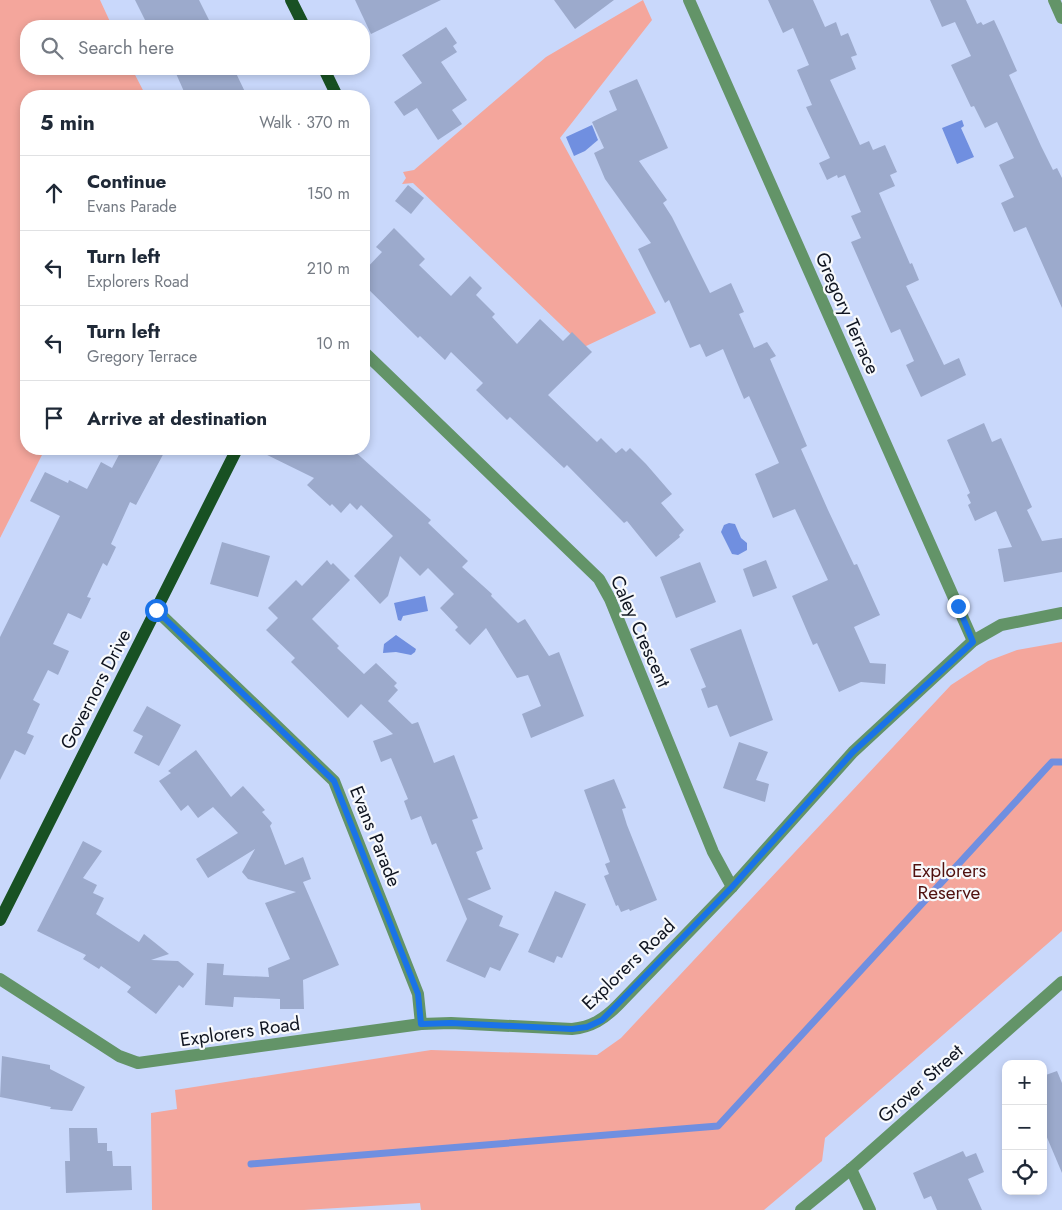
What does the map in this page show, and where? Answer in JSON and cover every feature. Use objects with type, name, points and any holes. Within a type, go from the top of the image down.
[{"type":"main road","points":[[291,0],[301,20]]},
{"type":"main road","points":[[327,75],[334,90]]},
{"type":"main road","name":"Governors Drive","points":[[0,920],[234,455]]},
{"type":"street","name":"Gregory Terrace","points":[[689,0],[973,642]]},
{"type":"street","points":[[1054,0],[1062,18]]},
{"type":"street","name":"Caley Crescent","points":[[370,358],[599,579],[610,599],[713,852],[732,887]]},
{"type":"street","name":"Evans Parade","points":[[156,610],[334,781],[418,994],[421,1024]]},
{"type":"street","name":"Explorers Road","points":[[0,980],[119,1056],[138,1063],[421,1024],[451,1023],[572,1029],[594,1025],[618,1005],[732,887],[853,752],[973,642],[1001,625],[1062,614]]},
{"type":"street","name":"Grover Street","points":[[801,1210],[851,1169],[1062,982]]},
{"type":"street","points":[[851,1169],[870,1210]]},
{"type":"green space","points":[[0,0],[100,0],[109,20],[20,20],[20,75],[135,75],[143,90],[20,90],[20,455],[42,455],[0,538]]},
{"type":"green space","points":[[643,0],[652,20],[560,138],[656,313],[584,347],[413,183],[402,184],[406,178],[403,172],[414,170],[546,57]]},
{"type":"green space","name":"Explorers Reserve","points":[[1062,642],[1062,931],[825,1138],[822,1161],[764,1210],[421,1210],[420,1203],[304,1210],[152,1210],[151,1113],[177,1109],[175,1090],[431,1050],[597,1055],[621,1038],[951,685],[988,661],[1017,650]]},
{"type":"water","points":[[962,120],[964,126],[961,128],[974,157],[957,164],[942,128]]},
{"type":"water","points":[[592,125],[598,140],[585,151],[574,156],[566,137]]},
{"type":"water","points":[[729,523],[735,524],[741,538],[747,543],[747,550],[738,555],[732,554],[721,532],[724,525]]},
{"type":"water","points":[[425,596],[428,611],[403,616],[401,621],[398,620],[394,603]]},
{"type":"water","points":[[396,635],[416,649],[415,652],[411,655],[396,652],[383,653],[384,644]]},
{"type":"building","points":[[135,0],[199,0],[209,20],[145,20]]},
{"type":"building","points":[[355,0],[441,0],[371,34],[370,20],[364,20]]},
{"type":"building","points":[[554,0],[614,0],[575,29]]},
{"type":"building","points":[[768,0],[813,0],[825,27],[836,22],[841,36],[848,33],[857,55],[851,57],[856,69],[830,80],[860,145],[869,141],[873,150],[885,145],[897,172],[890,175],[895,186],[879,193],[919,280],[906,286],[944,365],[959,358],[966,375],[921,397],[906,365],[914,361],[900,329],[891,333],[851,242],[861,238],[851,216],[861,212],[845,175],[838,178],[837,175],[827,180],[819,163],[830,158],[806,107],[812,105],[797,70],[809,65],[793,28],[783,33]]},
{"type":"building","points":[[930,0],[966,0],[977,24],[981,22],[983,25],[994,20],[1017,71],[1009,75],[1053,170],[1057,168],[1062,178],[1062,308],[1026,227],[1014,232],[1001,203],[1014,197],[999,165],[1014,158],[997,122],[985,128],[974,106],[971,107],[951,65],[971,56],[955,22],[942,27]]},
{"type":"building","points":[[446,27],[457,43],[453,46],[457,52],[441,62],[467,100],[452,110],[462,124],[438,140],[417,108],[404,116],[394,102],[422,83],[402,55]]},
{"type":"building","points":[[177,75],[237,75],[244,90],[183,90]]},
{"type":"building","points":[[637,79],[668,148],[639,161],[667,200],[663,203],[710,293],[731,283],[744,312],[739,314],[754,348],[767,342],[776,356],[770,359],[807,446],[801,449],[854,565],[857,564],[880,615],[854,627],[870,663],[886,664],[885,684],[861,682],[839,692],[817,643],[813,645],[792,596],[828,580],[795,509],[773,518],[755,474],[779,463],[749,396],[744,399],[723,349],[706,357],[700,344],[690,348],[669,300],[665,303],[638,249],[651,243],[605,179],[594,153],[604,148],[592,122],[617,110],[609,91]]},
{"type":"building","points":[[408,185],[424,198],[411,214],[395,201]]},
{"type":"building","points":[[394,228],[425,259],[419,265],[451,296],[470,276],[482,288],[476,295],[495,314],[492,317],[517,344],[540,319],[563,341],[572,332],[592,352],[548,395],[597,442],[601,438],[616,453],[622,448],[626,452],[630,448],[646,464],[672,494],[661,503],[684,530],[679,535],[680,537],[656,557],[627,521],[624,523],[567,465],[564,468],[510,417],[507,420],[476,390],[483,383],[451,352],[445,360],[420,336],[418,338],[370,291],[370,265],[382,252],[376,247]]},
{"type":"building","points":[[984,423],[992,442],[1001,438],[1032,507],[1027,510],[1042,541],[1062,538],[1062,572],[1004,582],[998,549],[1012,547],[996,511],[975,521],[968,505],[971,503],[967,495],[970,493],[947,440]]},
{"type":"building","points":[[119,455],[163,455],[136,505],[130,502],[111,544],[116,547],[107,566],[103,563],[87,597],[91,598],[81,619],[68,613],[53,644],[69,651],[58,675],[48,670],[33,700],[40,704],[27,733],[34,736],[25,755],[15,750],[0,780],[0,637],[60,516],[30,501],[45,472],[68,483],[69,480],[87,489],[101,462],[112,468]]},
{"type":"building","points":[[267,455],[359,455],[431,520],[428,523],[468,561],[462,567],[492,594],[491,596],[518,623],[525,619],[549,656],[559,652],[584,716],[531,738],[522,714],[541,706],[528,675],[517,678],[486,628],[470,645],[455,630],[458,627],[440,608],[454,594],[428,568],[420,576],[400,556],[388,596],[380,604],[354,576],[393,536],[361,505],[357,510],[350,503],[341,513],[332,504],[330,506],[307,485],[314,478]]},
{"type":"building","points":[[222,542],[270,556],[258,597],[210,584]]},
{"type":"building","points":[[327,560],[331,565],[333,563],[350,580],[312,619],[339,646],[337,648],[364,674],[376,663],[397,683],[394,686],[398,690],[388,701],[412,724],[418,722],[434,763],[454,755],[478,818],[472,820],[483,849],[476,852],[491,889],[467,899],[503,916],[499,926],[519,934],[500,971],[490,967],[485,978],[446,961],[467,919],[436,843],[432,845],[421,816],[411,820],[404,801],[408,799],[391,758],[381,762],[373,741],[393,734],[361,704],[348,718],[291,662],[295,658],[266,630],[278,618],[268,608],[296,580],[302,586]]},
{"type":"building","points":[[766,560],[777,588],[753,597],[743,569]]},
{"type":"building","points":[[700,562],[716,602],[676,618],[660,577]]},
{"type":"building","points":[[741,629],[773,720],[730,737],[717,705],[708,708],[701,689],[706,687],[690,649]]},
{"type":"building","points":[[147,706],[181,725],[159,766],[134,753],[143,736],[133,731]]},
{"type":"building","points":[[739,742],[768,752],[756,780],[769,784],[765,802],[723,788]]},
{"type":"building","points":[[196,750],[231,797],[243,786],[265,810],[262,812],[272,823],[270,826],[285,865],[303,857],[311,879],[303,882],[339,965],[303,980],[304,1009],[280,1009],[280,999],[234,997],[233,1007],[205,1005],[207,963],[224,964],[223,975],[269,977],[268,968],[290,959],[265,903],[296,892],[248,879],[242,872],[255,849],[208,878],[196,859],[238,833],[213,807],[198,818],[188,805],[181,811],[159,781],[171,773],[168,771]]},
{"type":"building","points":[[614,779],[626,808],[622,809],[627,825],[657,900],[630,911],[629,909],[621,912],[618,905],[616,906],[604,876],[609,874],[605,864],[610,862],[584,790]]},
{"type":"building","points":[[83,841],[102,851],[83,878],[97,885],[93,893],[104,898],[96,914],[139,942],[144,934],[169,954],[151,960],[178,961],[194,974],[183,988],[179,985],[156,1014],[127,992],[131,987],[101,966],[99,969],[83,959],[86,955],[37,931]]},
{"type":"building","points":[[555,891],[586,904],[562,958],[557,956],[554,963],[528,952]]},
{"type":"building","points":[[2,1056],[50,1065],[50,1069],[85,1087],[72,1111],[50,1109],[51,1107],[0,1097]]},
{"type":"building","points":[[1057,1071],[1062,1083],[1062,1173],[1047,1137],[1047,1075]]},
{"type":"building","points":[[69,1128],[97,1128],[98,1143],[107,1143],[107,1151],[112,1151],[113,1166],[131,1166],[132,1190],[66,1193],[65,1161],[70,1161]]},
{"type":"building","points":[[963,1151],[966,1157],[976,1153],[984,1172],[968,1179],[982,1210],[937,1210],[931,1196],[924,1199],[913,1173]]},
{"type":"waterway","points":[[251,1164],[718,1126],[1052,762],[1062,762]]},
{"type":"route","points":[[156,610],[334,781],[418,994],[421,1024],[451,1023],[572,1029],[594,1025],[609,1014],[732,887],[853,752],[973,642],[958,606]]}]
